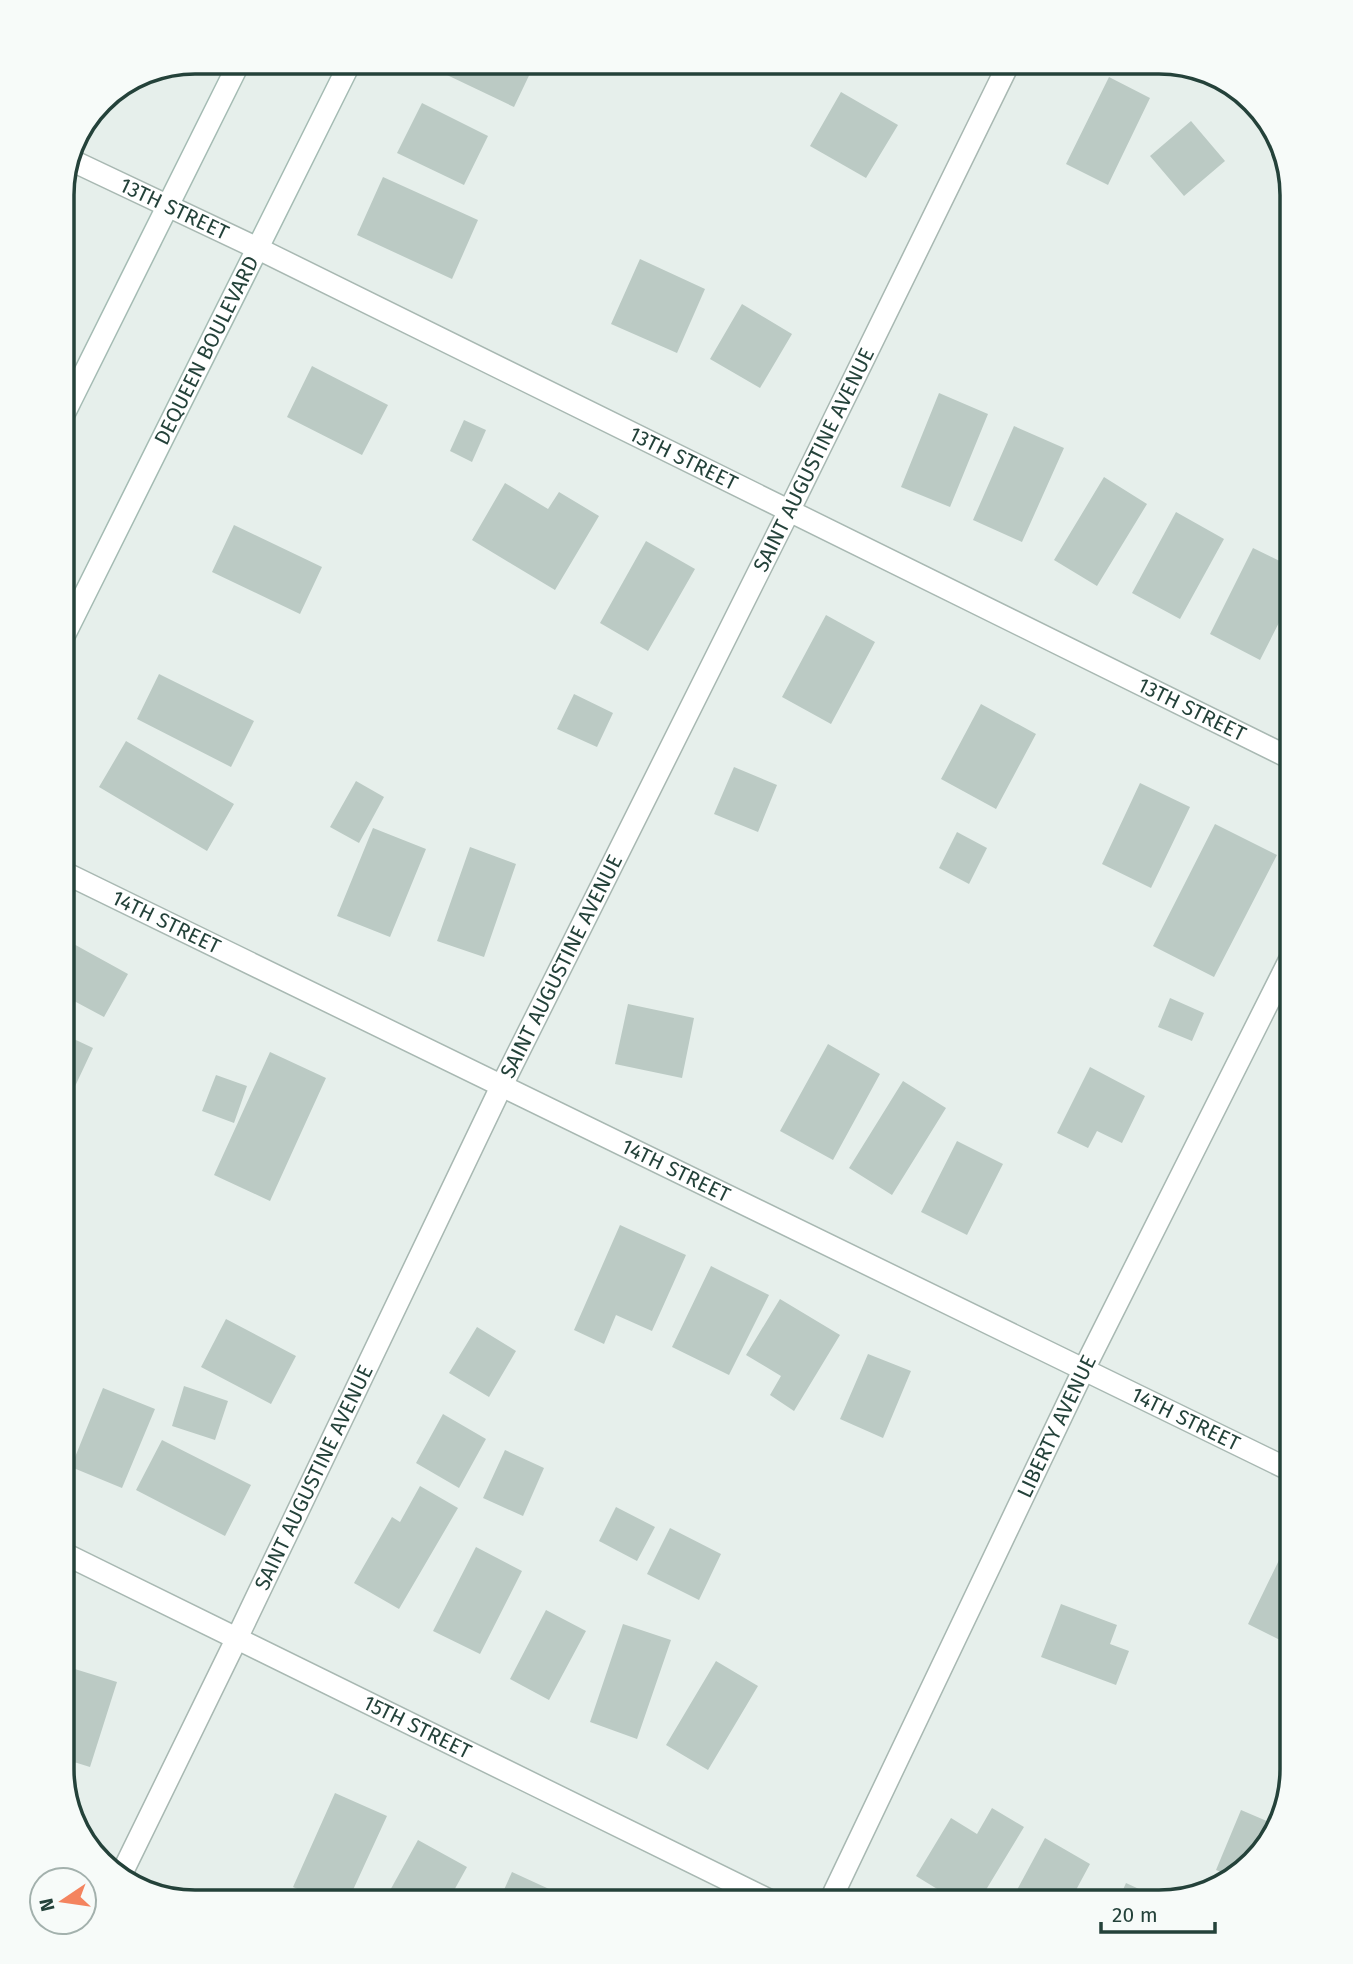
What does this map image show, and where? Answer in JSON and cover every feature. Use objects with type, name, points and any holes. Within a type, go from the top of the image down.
[{"type":"street","points":[[74,394],[234,74]]},
{"type":"street","name":"DEQUEEN BOULEVARD","points":[[74,616],[345,74]]},
{"type":"street","name":"SAINT AUGUSTINE AVENUE","points":[[124,1868],[500,1087],[789,511],[1004,74]]},
{"type":"street","name":"13TH STREET","points":[[78,163],[259,249],[1280,753]]},
{"type":"street","name":"14TH STREET","points":[[74,877],[1280,1465]]},
{"type":"street","name":"LIBERTY AVENUE","points":[[835,1890],[1084,1369],[1280,979]]},
{"type":"street","name":"15TH STREET","points":[[74,1558],[749,1890]]},
{"type":"building","points":[[448,74],[530,74],[514,107]]},
{"type":"building","points":[[1109,77],[1150,98],[1108,185],[1066,164]]},
{"type":"building","points":[[841,92],[898,125],[866,178],[810,146]]},
{"type":"building","points":[[422,103],[488,136],[464,185],[397,153]]},
{"type":"building","points":[[1191,121],[1225,161],[1184,196],[1150,156]]},
{"type":"building","points":[[383,177],[478,220],[452,279],[357,235]]},
{"type":"building","points":[[640,259],[705,289],[677,353],[611,324]]},
{"type":"building","points":[[742,304],[792,334],[760,388],[710,359]]},
{"type":"building","points":[[312,366],[388,405],[362,455],[287,417]]},
{"type":"building","points":[[939,393],[988,414],[950,507],[901,487]]},
{"type":"building","points":[[464,420],[486,430],[472,462],[450,451]]},
{"type":"building","points":[[1014,426],[1064,448],[1022,542],[973,520]]},
{"type":"building","points":[[1104,477],[1147,504],[1097,586],[1054,560]]},
{"type":"building","points":[[505,483],[548,509],[559,492],[599,516],[555,590],[472,540]]},
{"type":"building","points":[[1176,512],[1224,539],[1180,619],[1132,593]]},
{"type":"building","points":[[234,525],[322,567],[300,614],[212,572]]},
{"type":"building","points":[[646,541],[695,569],[648,651],[600,623]]},
{"type":"building","points":[[1253,548],[1280,561],[1280,621],[1260,660],[1210,634]]},
{"type":"building","points":[[826,615],[875,642],[831,724],[782,697]]},
{"type":"building","points":[[159,674],[254,721],[231,767],[137,719]]},
{"type":"building","points":[[574,694],[613,713],[597,747],[557,729]]},
{"type":"building","points":[[981,704],[1036,734],[996,809],[941,779]]},
{"type":"building","points":[[126,741],[234,804],[207,851],[99,787]]},
{"type":"building","points":[[734,767],[777,785],[758,832],[714,814]]},
{"type":"building","points":[[356,781],[384,797],[359,843],[330,827]]},
{"type":"building","points":[[1140,783],[1190,807],[1151,888],[1102,864]]},
{"type":"building","points":[[1215,824],[1277,855],[1214,977],[1153,946]]},
{"type":"building","points":[[373,828],[426,849],[390,937],[337,916]]},
{"type":"building","points":[[957,832],[987,848],[969,884],[939,868]]},
{"type":"building","points":[[470,847],[516,864],[484,957],[437,941]]},
{"type":"building","points":[[74,944],[128,974],[104,1017],[74,1001]]},
{"type":"building","points":[[1170,998],[1204,1013],[1192,1041],[1158,1027]]},
{"type":"building","points":[[628,1004],[694,1018],[682,1078],[615,1064]]},
{"type":"building","points":[[74,1039],[93,1048],[74,1088]]},
{"type":"building","points":[[828,1044],[880,1074],[833,1160],[780,1131]]},
{"type":"building","points":[[270,1052],[326,1078],[270,1201],[214,1175]]},
{"type":"building","points":[[1090,1067],[1145,1096],[1122,1143],[1097,1131],[1088,1148],[1057,1133]]},
{"type":"building","points":[[216,1075],[247,1086],[234,1123],[202,1111]]},
{"type":"building","points":[[903,1081],[946,1108],[892,1195],[849,1168]]},
{"type":"building","points":[[957,1141],[1003,1164],[967,1235],[921,1212]]},
{"type":"building","points":[[620,1225],[686,1255],[652,1331],[616,1315],[604,1344],[574,1330]]},
{"type":"building","points":[[711,1266],[769,1295],[729,1375],[672,1347]]},
{"type":"building","points":[[780,1299],[840,1335],[794,1411],[770,1395],[781,1376],[746,1355]]},
{"type":"building","points":[[226,1319],[296,1356],[271,1404],[201,1367]]},
{"type":"building","points":[[477,1327],[516,1351],[489,1397],[449,1373]]},
{"type":"building","points":[[868,1354],[911,1371],[883,1438],[840,1419]]},
{"type":"building","points":[[184,1386],[228,1401],[215,1440],[172,1426]]},
{"type":"building","points":[[103,1388],[155,1409],[122,1488],[74,1468],[74,1460]]},
{"type":"building","points":[[443,1414],[486,1439],[459,1488],[416,1463]]},
{"type":"building","points":[[162,1440],[251,1485],[225,1536],[136,1490]]},
{"type":"building","points":[[505,1450],[544,1468],[523,1516],[483,1498]]},
{"type":"building","points":[[420,1486],[458,1508],[399,1609],[354,1583],[392,1517],[400,1522]]},
{"type":"building","points":[[616,1507],[655,1527],[637,1561],[599,1541]]},
{"type":"building","points":[[670,1528],[721,1554],[699,1600],[647,1574]]},
{"type":"building","points":[[476,1547],[522,1571],[480,1654],[433,1631]]},
{"type":"building","points":[[1280,1558],[1280,1640],[1248,1624]]},
{"type":"building","points":[[1061,1604],[1117,1625],[1110,1644],[1129,1651],[1116,1685],[1041,1657]]},
{"type":"building","points":[[546,1610],[586,1631],[549,1700],[510,1679]]},
{"type":"building","points":[[623,1624],[671,1640],[637,1739],[590,1722]]},
{"type":"building","points":[[716,1661],[758,1686],[708,1770],[666,1745]]},
{"type":"building","points":[[74,1669],[117,1682],[90,1767],[74,1762]]},
{"type":"building","points":[[335,1793],[387,1816],[353,1890],[299,1890],[293,1887]]},
{"type":"building","points":[[992,1808],[1024,1827],[986,1890],[939,1890],[916,1876],[951,1818],[977,1834]]},
{"type":"building","points":[[1241,1810],[1267,1821],[1255,1843],[1244,1855],[1222,1872],[1216,1870]]},
{"type":"building","points":[[1045,1838],[1090,1864],[1076,1890],[1017,1890]]},
{"type":"building","points":[[418,1840],[467,1867],[454,1890],[390,1890]]},
{"type":"building","points":[[512,1872],[551,1890],[504,1890]]},
{"type":"building","points":[[1126,1883],[1141,1890],[1123,1890]]}]
